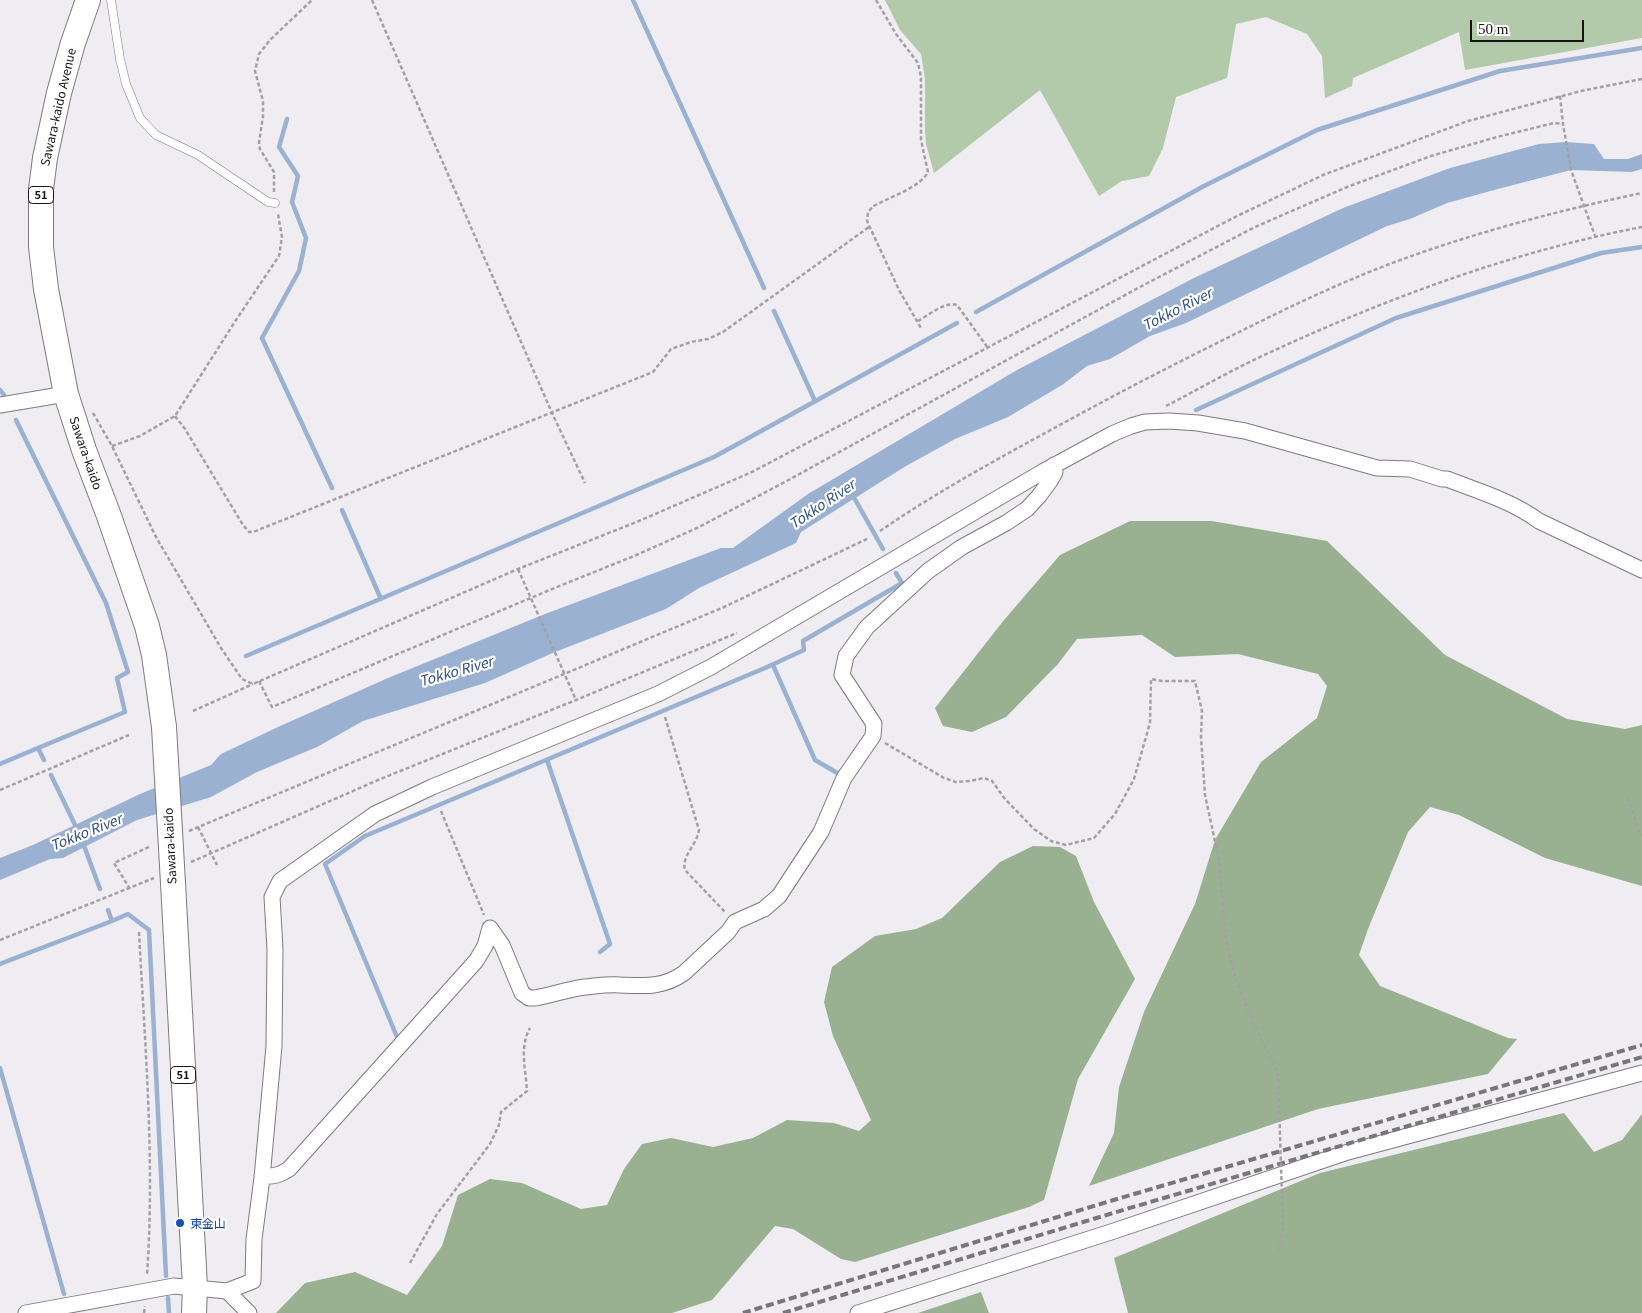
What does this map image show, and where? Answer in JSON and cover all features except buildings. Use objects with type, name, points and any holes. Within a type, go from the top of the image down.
[{"type":"highway","name":"Sawara-kaido Avenue","points":[[66,394],[46,289],[41,247],[41,189],[45,158],[59,93],[73,43],[88,0]]},
{"type":"highway","name":"Sawara-kaido","points":[[66,394],[147,626],[154,655],[164,727],[174,874],[194,1313]]},
{"type":"street","points":[[0,405],[66,394]]},
{"type":"street","points":[[26,1313],[174,1286],[227,1290],[253,1281],[254,1239],[274,1046],[275,949],[272,896],[280,882],[375,814],[432,787],[658,694],[711,667],[1054,465],[1112,434],[1145,422],[1169,421],[1198,424],[1245,431],[1376,468],[1410,469],[1447,479],[1494,497],[1527,512],[1539,521],[1642,570]]},
{"type":"street","points":[[490,928],[502,945],[522,993],[529,998],[535,998],[584,987],[618,984],[640,986],[666,983],[684,973],[728,932],[735,922],[764,909],[779,896],[821,832],[844,778],[873,736],[874,724],[842,676],[846,656],[867,627],[928,571],[962,547],[1027,509],[1050,481],[1055,472],[1054,465]]},
{"type":"street","points":[[262,1176],[280,1174],[289,1170],[476,961],[485,946],[490,928]]},
{"type":"street","points":[[858,1313],[1114,1231],[1348,1152],[1642,1073]]},
{"type":"street","points":[[227,1290],[249,1313]]},
{"type":"lane","points":[[111,0],[120,59],[126,84],[140,118],[156,135],[198,155],[268,202],[275,203]]},
{"type":"path","points":[[112,446],[140,436],[176,416],[236,320],[279,256],[282,237],[275,203],[274,172],[260,149],[259,143],[264,116],[263,100],[255,71],[260,54],[265,47],[312,0]]},
{"type":"path","points":[[372,0],[552,413],[585,483]]},
{"type":"path","points":[[876,0],[896,34],[918,63],[921,77],[922,140],[928,172],[918,183],[872,207],[866,221],[899,290],[921,328]]},
{"type":"path","points":[[193,711],[518,569],[752,472],[1233,218],[1323,175],[1468,121],[1560,96],[1642,79]]},
{"type":"path","points":[[1560,96],[1563,124],[1572,170],[1595,236]]},
{"type":"path","points":[[259,681],[272,708],[634,556],[697,528],[784,483],[1138,288],[1255,227],[1347,187],[1431,156],[1554,123],[1563,124]]},
{"type":"path","points":[[880,531],[936,495],[1033,440],[1127,389],[1290,306],[1388,264],[1462,239],[1583,205],[1642,193]]},
{"type":"path","points":[[176,416],[243,525],[249,532],[253,532],[653,372],[671,350],[678,346],[716,336],[869,227]]},
{"type":"path","points":[[1145,422],[1151,414],[1258,358],[1364,312],[1452,278],[1595,236],[1642,227]]},
{"type":"path","points":[[918,321],[945,306],[957,305],[988,348]]},
{"type":"path","points":[[92,412],[112,446],[156,537],[242,679],[253,684]]},
{"type":"path","points":[[189,831],[724,607],[869,538]]},
{"type":"path","points":[[518,569],[542,619],[576,700]]},
{"type":"path","points":[[0,940],[130,889],[174,874],[194,861],[378,780],[740,631]]},
{"type":"path","points":[[873,736],[944,778],[956,782],[984,778],[992,782],[1005,799],[1034,829],[1051,841],[1066,845],[1094,838],[1115,814],[1134,779],[1150,723],[1151,679],[1195,681],[1202,711],[1201,737],[1205,795],[1219,860],[1226,941],[1235,977],[1249,1014],[1278,1072],[1283,1229],[1278,1252]]},
{"type":"path","points":[[665,717],[699,830],[698,837],[684,865],[686,870],[735,922]]},
{"type":"path","points":[[0,790],[129,735]]},
{"type":"path","points":[[1628,798],[1640,834],[1642,835]]},
{"type":"path","points":[[442,811],[490,928]]},
{"type":"path","points":[[198,827],[217,865]]},
{"type":"path","points":[[130,889],[114,863],[154,845]]},
{"type":"path","points":[[139,932],[150,1170],[150,1233],[144,1313]]},
{"type":"path","points":[[410,1263],[437,1214],[490,1144],[499,1125],[501,1112],[527,1091],[524,1044],[530,1028]]},
{"type":"green space","points":[[885,0],[1642,0],[1642,38],[1465,70],[1459,32],[1353,78],[1352,86],[1325,98],[1322,56],[1307,34],[1266,17],[1236,24],[1227,78],[1176,97],[1163,148],[1149,176],[1122,181],[1099,196],[1040,90],[934,173],[926,144],[925,79],[921,54],[900,30]]},
{"type":"green space","points":[[1130,521],[1212,521],[1327,541],[1445,655],[1567,719],[1625,729],[1642,725],[1642,886],[1545,858],[1459,815],[1430,807],[1408,832],[1359,955],[1380,986],[1508,1038],[1517,1039],[1488,1074],[1318,1109],[1089,1186],[1114,1133],[1119,1087],[1144,1012],[1195,904],[1215,840],[1261,762],[1317,718],[1327,686],[1318,674],[1238,654],[1175,657],[1142,635],[1077,639],[1058,664],[1006,717],[972,732],[943,726],[935,708],[1004,620],[1060,555]]},
{"type":"green space","points":[[1033,846],[1060,847],[1076,856],[1094,902],[1135,979],[1078,1079],[1044,1200],[1029,1207],[855,1262],[841,1259],[793,1229],[775,1226],[712,1300],[672,1313],[276,1313],[305,1283],[355,1272],[407,1295],[442,1246],[458,1195],[490,1179],[522,1183],[581,1209],[607,1205],[624,1169],[642,1144],[671,1138],[713,1147],[753,1138],[787,1120],[834,1123],[859,1131],[871,1120],[833,1036],[824,1002],[832,967],[875,936],[916,929],[942,918],[1000,862]]},
{"type":"green space","points":[[1564,1113],[1594,1152],[1622,1140],[1642,1114],[1642,1313],[1128,1313],[1114,1258],[1320,1173]]},
{"type":"green space","points":[[981,1292],[989,1313],[918,1313]]},
{"type":"water","name":"Tokko River","points":[[1566,142],[1594,144],[1604,159],[1628,159],[1642,154],[1642,169],[1632,172],[1571,170],[1447,203],[1410,219],[1387,226],[1186,323],[1150,336],[1110,359],[1087,366],[1062,385],[1008,417],[955,439],[906,466],[801,532],[796,543],[699,588],[666,609],[555,652],[485,683],[363,721],[317,747],[257,772],[211,797],[137,820],[63,858],[50,859],[0,880],[0,858],[33,845],[140,794],[211,765],[221,754],[278,727],[388,678],[545,614],[721,548],[733,548],[808,494],[1017,370],[1194,278],[1343,208],[1450,168],[1539,144]]},
{"type":"waterway","points":[[633,0],[764,288]]},
{"type":"waterway","points":[[976,312],[1204,186],[1317,130],[1500,71],[1642,48]]},
{"type":"waterway","points":[[287,119],[279,147],[298,176],[292,202],[306,238],[299,271],[262,338],[332,488]]},
{"type":"waterway","points":[[1196,410],[1396,318],[1601,253],[1642,247]]},
{"type":"waterway","points":[[774,311],[815,401]]},
{"type":"waterway","points":[[246,656],[714,457],[957,323]]},
{"type":"waterway","points":[[0,390],[4,395]]},
{"type":"waterway","points":[[16,420],[106,603],[128,672],[117,678],[125,712],[38,748],[44,760]]},
{"type":"waterway","name":"Tokko River","points":[[852,494],[883,549]]},
{"type":"waterway","points":[[342,510],[381,599]]},
{"type":"waterway","points":[[397,1037],[325,864],[365,836],[804,650],[803,641],[902,583],[896,573]]},
{"type":"waterway","points":[[773,665],[815,760],[839,774]]},
{"type":"waterway","points":[[0,764],[38,748]]},
{"type":"waterway","points":[[547,760],[610,944],[600,952]]},
{"type":"waterway","name":"Tokko River","points":[[51,775],[77,829]]},
{"type":"waterway","name":"Tokko River","points":[[83,843],[100,889]]},
{"type":"waterway","points":[[108,910],[112,921],[128,914],[149,930],[166,1276]]},
{"type":"waterway","points":[[0,964],[112,921]]},
{"type":"waterway","points":[[0,1068],[64,1294]]},
{"type":"waterway","points":[[168,1298],[169,1313]]},
{"type":"railway","points":[[743,1313],[1107,1202],[1642,1045]]},
{"type":"railway","points":[[783,1313],[1113,1213],[1642,1057]]},
{"type":"place","name":"東金山","points":[[180,1223]]}]
